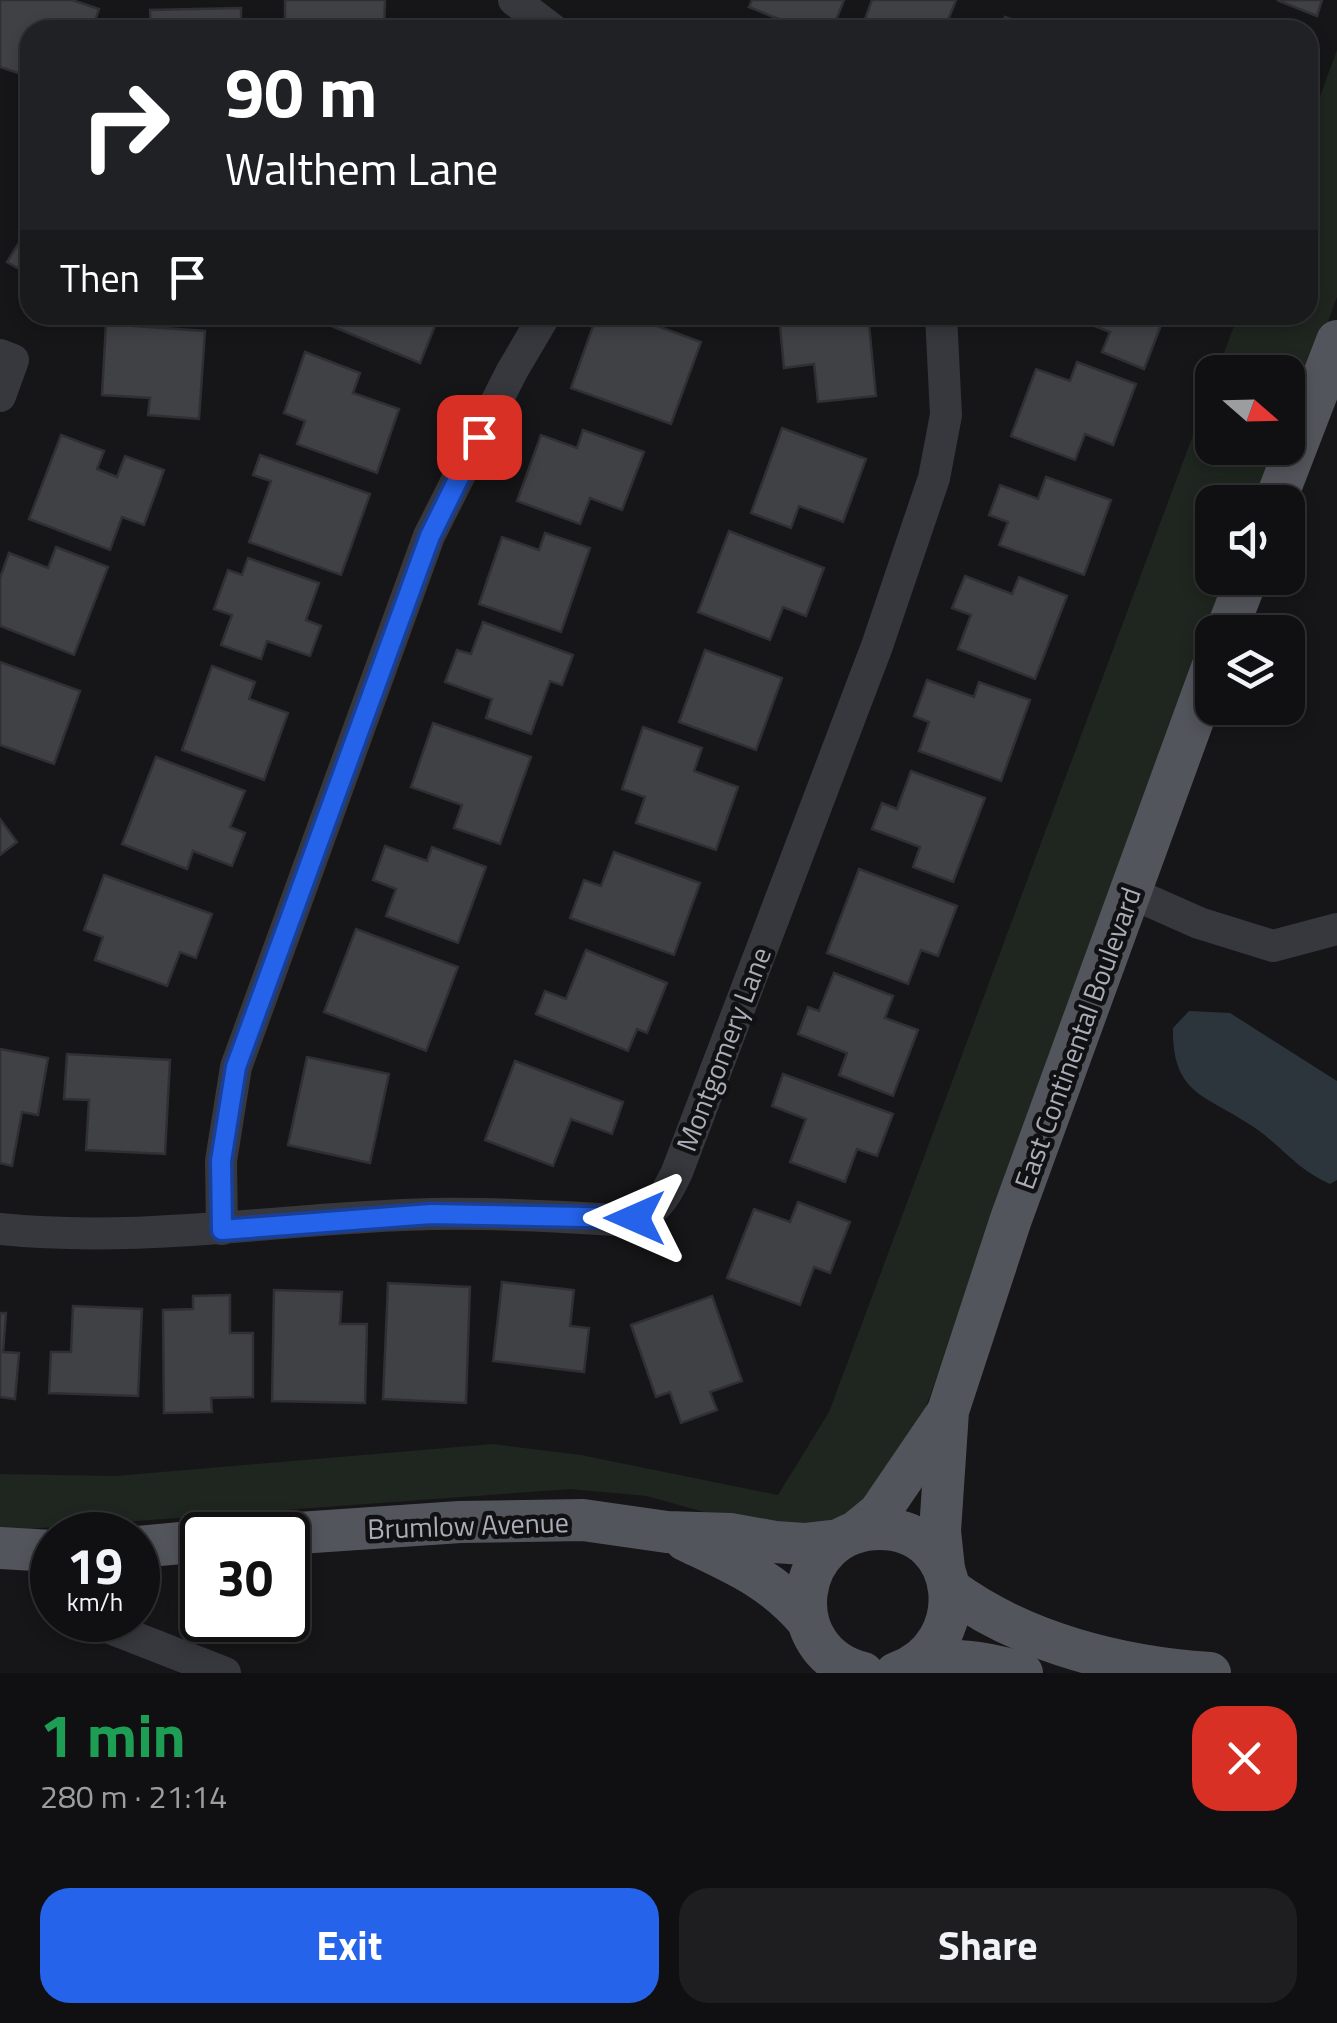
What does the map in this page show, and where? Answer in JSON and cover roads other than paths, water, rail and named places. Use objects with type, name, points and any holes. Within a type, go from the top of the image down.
[{"type":"main road","points":[[1282,485],[1337,340]]},
{"type":"main road","name":"East Continental Boulevard","points":[[906,1669],[933,1650],[945,1632],[951,1611],[940,1531],[948,1411],[1011,1220],[1195,714]]},
{"type":"main road","name":"East Continental Boulevard","points":[[814,1645],[805,1597],[810,1575],[822,1555],[879,1513],[948,1411]]},
{"type":"main road","name":"Brumlow Avenue","points":[[310,1532],[460,1522],[583,1520],[804,1544],[883,1528],[907,1534],[928,1549],[947,1579],[1006,1625],[1145,1666],[1210,1673]]},
{"type":"main road","name":"Brumlow Avenue","points":[[666,1532],[764,1579],[786,1596],[814,1645],[850,1670],[863,1673]]},
{"type":"main road","points":[[0,1548],[30,1550]]},
{"type":"main road","points":[[906,1669],[945,1659],[979,1660],[1022,1673]]},
{"type":"street","points":[[514,0],[540,20]]},
{"type":"street","points":[[222,1230],[221,1161],[236,1067],[430,536],[538,325]]},
{"type":"street","name":"Montgomery Lane","points":[[0,1230],[56,1235],[222,1230],[431,1214],[615,1220],[635,1218],[654,1210],[677,1172],[877,646],[934,478],[946,414],[942,325]]},
{"type":"street","points":[[0,355],[13,360],[0,396]]},
{"type":"street","points":[[1129,892],[1199,922],[1273,946],[1337,929]]},
{"type":"street","points":[[146,1642],[226,1673]]}]
